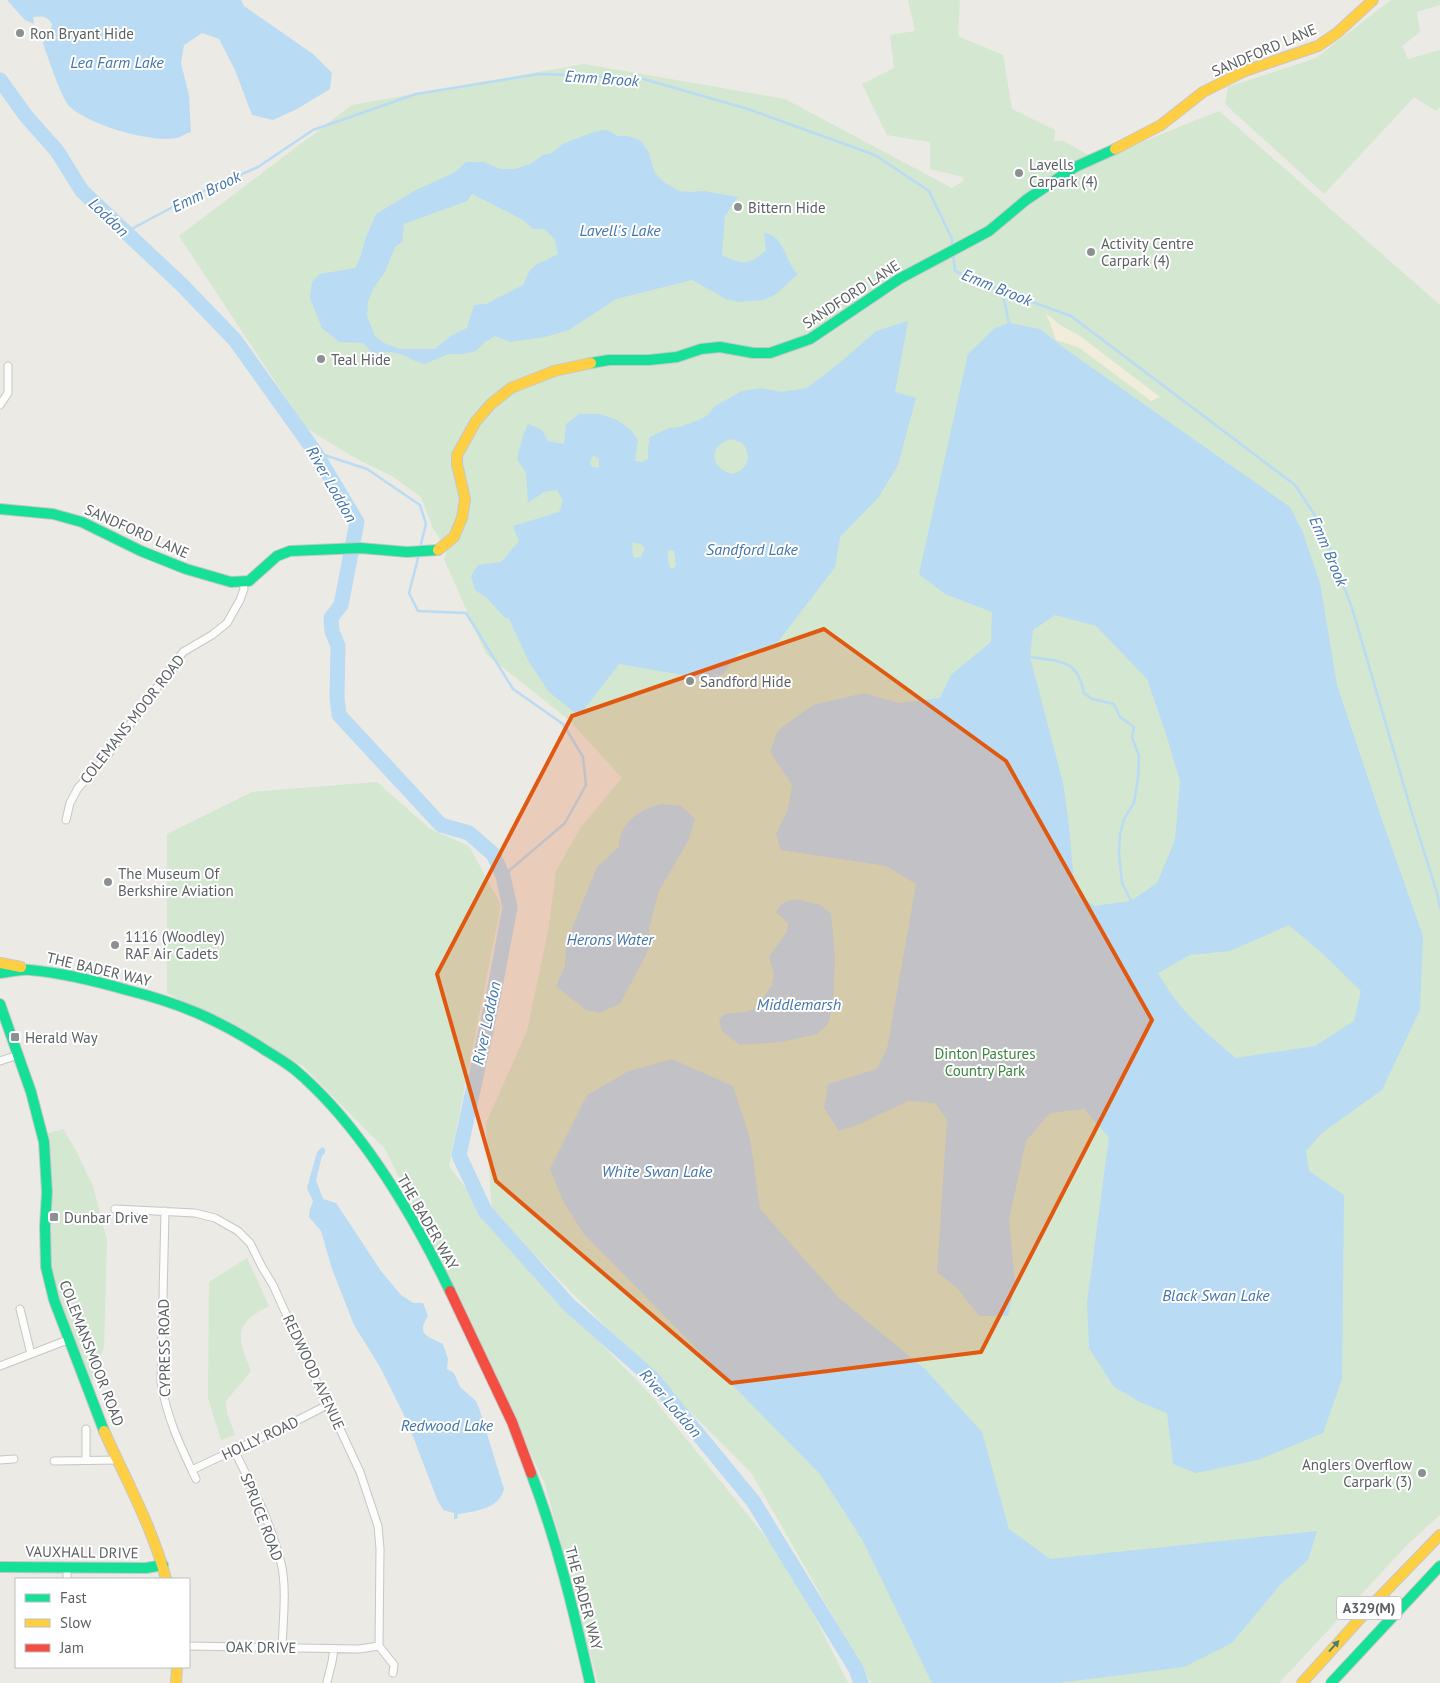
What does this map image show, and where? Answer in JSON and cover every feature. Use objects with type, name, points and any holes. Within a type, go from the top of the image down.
[{"type":"main road","name":"SANDFORD LANE","points":[[0,509],[53,514],[82,522],[119,542],[186,569],[231,582],[244,583],[254,577],[276,556],[290,551],[360,548],[407,552],[432,551],[446,545],[454,537],[462,518],[465,499],[457,464],[459,449],[476,421],[491,404],[511,388],[547,374],[582,364],[609,360],[648,360],[677,357],[701,349],[720,347],[753,353],[770,353],[810,339],[899,279],[989,231],[1026,200],[1060,176],[1075,167],[1128,144],[1161,125],[1202,92],[1245,71],[1318,46],[1337,33],[1373,0]]},
{"type":"main road","name":"THE BADER WAY","points":[[0,963],[90,980],[166,1000],[241,1034],[293,1068],[311,1084],[350,1126],[373,1158],[420,1235],[485,1362],[512,1422],[543,1504],[580,1638],[590,1683]]},
{"type":"main road","name":"THE BADER WAY","points":[[0,973],[29,970]]},
{"type":"main road","name":"COLEMANSMOOR ROAD","points":[[1,1009],[31,1092],[44,1142],[47,1192],[45,1226],[46,1267],[54,1300],[103,1428],[147,1518],[166,1578]]},
{"type":"main road","name":"A329(M)","points":[[1302,1683],[1375,1602],[1440,1535]]},
{"type":"main road","name":"VAUXHALL DRIVE","points":[[0,1567],[146,1568],[163,1565]]},
{"type":"main road","name":"A329(M)","points":[[1331,1683],[1440,1566]]},
{"type":"main road","points":[[176,1683],[177,1668]]},
{"type":"street","points":[[0,405],[8,393],[8,366]]},
{"type":"street","name":"COLEMANS MOOR ROAD","points":[[66,820],[70,803],[78,788],[104,760],[184,652],[212,635],[227,623],[240,600],[244,583]]},
{"type":"street","points":[[0,1061],[18,1055]]},
{"type":"street","name":"REDWOOD AVENUE","points":[[115,1209],[195,1213],[215,1218],[238,1231],[250,1243],[274,1286],[327,1405],[340,1427],[360,1472],[378,1526],[380,1549],[379,1646]]},
{"type":"street","name":"CYPRESS ROAD","points":[[165,1211],[161,1383],[172,1428],[196,1479]]},
{"type":"street","points":[[20,1309],[31,1354]]},
{"type":"street","points":[[0,1366],[70,1339]]},
{"type":"street","name":"HOLLY ROAD","points":[[192,1470],[260,1440],[327,1405]]},
{"type":"street","points":[[86,1429],[86,1460]]},
{"type":"street","name":"SPRUCE ROAD","points":[[234,1450],[263,1511],[281,1564],[283,1593],[282,1646]]},
{"type":"street","points":[[0,1460],[14,1459]]},
{"type":"street","points":[[54,1460],[118,1460]]},
{"type":"street","points":[[67,1567],[68,1578]]},
{"type":"street","name":"OAK DRIVE","points":[[190,1646],[282,1646],[359,1649],[379,1646]]},
{"type":"street","points":[[379,1646],[394,1664],[393,1673]]},
{"type":"street","points":[[327,1682],[334,1649]]},
{"type":"highlighted area","points":[[824,629],[1006,761],[1152,1020],[981,1352],[731,1383],[496,1181],[437,974],[572,716]]},
{"type":"green space","name":"Dinton Pastures Country Park","points":[[908,0],[960,0],[958,36],[1003,55],[1012,109],[1055,130],[1054,141],[1064,141],[1097,160],[1219,111],[1440,305],[1440,1515],[1408,1544],[1279,1683],[871,1683],[752,1474],[492,1212],[486,1123],[527,1031],[549,926],[556,871],[581,827],[622,778],[568,719],[486,654],[444,559],[447,550],[433,528],[421,497],[392,476],[355,458],[306,428],[179,236],[352,105],[584,64],[785,99],[952,188],[963,181],[963,177],[930,169],[930,142],[887,135],[862,84],[894,68],[890,35],[915,31]]},
{"type":"green space","points":[[1391,0],[1440,0],[1440,5],[1417,12],[1420,32],[1402,46],[1408,59],[1440,50],[1440,107],[1436,111],[1414,97],[1324,194],[1225,104],[1228,87],[1316,58]]},
{"type":"green space","points":[[377,782],[430,829],[469,846],[501,905],[449,1166],[520,1260],[648,1392],[773,1546],[816,1619],[848,1683],[598,1683],[545,1484],[454,1287],[385,1149],[303,1066],[167,993],[167,834],[252,792]]},
{"type":"green space","points":[[63,1129],[93,1186],[107,1240],[104,1347],[91,1384],[54,1289],[49,1262],[51,1163],[46,1134]]},
{"type":"green space","points":[[247,1258],[269,1306],[251,1317],[243,1328],[241,1334],[242,1346],[251,1371],[226,1401],[227,1413],[235,1435],[221,1440],[208,1398],[209,1282]]},
{"type":"sand","points":[[1046,313],[1060,325],[1080,336],[1160,397],[1151,401],[1078,347],[1056,340]]},
{"type":"water","name":"Lea Farm Lake","points":[[7,0],[241,0],[244,6],[313,54],[332,73],[330,89],[297,109],[273,120],[252,115],[235,70],[219,39],[202,33],[184,45],[181,63],[189,95],[191,132],[177,138],[165,139],[121,131],[91,120],[70,107],[59,87],[43,43],[51,31],[52,24],[48,19],[42,17],[33,17],[34,24],[25,20]]},
{"type":"water","name":"Lavell's Lake","points":[[607,130],[618,136],[628,136],[640,140],[648,151],[655,173],[665,183],[679,191],[704,191],[738,197],[725,216],[722,255],[740,262],[755,259],[766,250],[764,233],[776,238],[793,269],[798,274],[775,295],[763,300],[739,302],[726,299],[692,280],[616,299],[569,330],[545,337],[510,342],[495,336],[476,351],[463,354],[448,354],[425,364],[392,352],[372,353],[363,343],[339,342],[322,328],[310,298],[312,282],[320,274],[355,268],[376,214],[416,190],[454,173],[466,162],[484,162],[500,169],[515,169],[532,163],[543,155],[552,153],[563,144],[597,131]],"holes":[[[472,194],[523,220],[533,229],[544,229],[554,238],[558,254],[530,270],[523,285],[486,304],[474,305],[467,328],[452,335],[435,349],[400,349],[384,343],[375,336],[367,316],[368,301],[373,289],[385,272],[395,247],[402,242],[404,224],[467,201]]]},
{"type":"water","name":"Sandford Lake","points":[[908,321],[895,392],[916,398],[898,465],[878,498],[840,537],[835,567],[775,646],[739,653],[723,674],[707,679],[619,664],[579,716],[549,692],[529,662],[509,619],[504,617],[487,598],[475,590],[471,576],[478,565],[501,562],[519,541],[513,526],[559,512],[563,501],[557,490],[544,492],[528,503],[526,473],[517,459],[528,424],[542,430],[548,441],[564,444],[566,424],[579,414],[600,414],[617,420],[630,429],[638,440],[635,461],[642,462],[648,459],[650,437],[669,428],[679,427],[699,420],[708,415],[715,406],[742,391],[762,388],[781,392],[807,388],[876,331]],"holes":[[[731,439],[742,443],[745,448],[748,457],[747,462],[738,472],[733,474],[725,471],[716,462],[714,457],[715,451],[723,442]],[[593,455],[599,459],[599,466],[597,468],[591,466],[590,462]],[[632,542],[640,544],[645,548],[641,557],[633,557]],[[668,551],[674,551],[676,566],[672,569],[669,563]]]},
{"type":"water","name":"Black Swan Lake","points":[[1009,323],[1040,329],[1064,348],[1290,507],[1303,533],[1320,583],[1337,685],[1423,936],[1420,1010],[1382,1090],[1323,1132],[1306,1151],[1309,1171],[1344,1195],[1342,1379],[1323,1433],[1258,1460],[1196,1473],[1173,1464],[1167,1413],[1140,1402],[1114,1387],[1089,1348],[1087,1303],[1109,1137],[1084,1109],[1050,1113],[1026,1141],[1009,1220],[1015,1283],[1008,1316],[979,1316],[957,1288],[937,1272],[947,1120],[935,1103],[908,1101],[862,1123],[839,1131],[824,1108],[828,1084],[877,1069],[887,1049],[916,884],[886,866],[781,850],[776,834],[788,809],[792,785],[770,752],[778,730],[813,705],[864,693],[899,703],[940,698],[951,675],[991,642],[992,612],[945,594],[919,574],[968,354],[995,328]],"holes":[[[1055,615],[1096,626],[1147,679],[1180,781],[1175,840],[1157,883],[1131,901],[1094,906],[1075,892],[1063,783],[1030,657],[1033,630]],[[1289,925],[1324,955],[1361,991],[1354,1021],[1315,1046],[1236,1058],[1193,1020],[1158,973],[1190,955],[1230,951]]]},
{"type":"water","name":"Herons Water","points":[[661,804],[681,806],[695,819],[689,839],[659,891],[649,928],[650,943],[648,951],[620,1004],[599,1013],[586,1010],[556,986],[565,966],[566,947],[573,926],[597,867],[619,847],[622,831],[626,824],[645,809]]},
{"type":"water","name":"Middlemarsh","points":[[795,899],[820,905],[831,913],[835,957],[833,1004],[828,1024],[817,1034],[781,1042],[740,1045],[722,1031],[719,1020],[724,1014],[745,1012],[756,1008],[772,985],[774,973],[769,957],[787,931],[788,923],[776,912],[781,904]]},
{"type":"water","name":"White Swan Lake","points":[[672,1059],[733,1086],[750,1138],[760,1209],[839,1298],[926,1370],[982,1432],[1009,1529],[1050,1559],[1317,1531],[1308,1560],[1281,1584],[1232,1643],[1184,1667],[1057,1683],[932,1683],[863,1541],[820,1474],[583,1233],[564,1203],[550,1169],[587,1095],[629,1071]]},
{"type":"water","name":"Redwood Lake","points":[[322,1147],[325,1149],[325,1153],[322,1156],[316,1180],[323,1199],[336,1203],[381,1271],[401,1295],[413,1303],[423,1303],[428,1316],[423,1331],[428,1337],[443,1344],[448,1359],[447,1369],[454,1373],[460,1387],[476,1401],[504,1489],[497,1501],[486,1508],[458,1514],[457,1519],[454,1519],[454,1513],[443,1510],[407,1421],[380,1367],[354,1325],[332,1269],[321,1231],[309,1217],[313,1201],[307,1188],[317,1152]]},
{"type":"waterway","name":"Emm Brook","points":[[126,232],[195,195],[258,167],[313,130],[416,94],[539,74],[640,78],[748,109],[875,155],[929,191],[952,239],[952,247]]},
{"type":"waterway","name":"River Loddon","points":[[0,80],[26,116],[57,151],[82,191],[181,284],[235,340],[315,452],[357,522],[341,605],[331,618],[332,631],[338,646],[337,697],[339,715],[441,825],[469,833],[493,854],[503,876],[510,907],[493,998],[459,1155],[485,1211],[569,1305],[652,1378],[753,1501],[856,1669],[861,1683]]},
{"type":"waterway","name":"Emm Brook","points":[[953,252],[955,271],[1002,291],[1071,316],[1295,485],[1320,523],[1352,608],[1440,908]]},
{"type":"waterway","points":[[1002,291],[1009,323]]},
{"type":"waterway","points":[[315,452],[367,469],[420,505],[426,524],[420,548]]},
{"type":"waterway","points":[[419,554],[409,593],[418,611],[466,613],[513,689],[563,724],[583,757],[586,785],[565,823],[503,876]]},
{"type":"waterway","points":[[1030,657],[1058,661],[1072,668],[1077,673],[1084,693],[1092,699],[1114,704],[1120,717],[1134,727],[1132,737],[1139,756],[1138,778],[1134,803],[1124,819],[1120,834],[1119,853],[1122,883],[1131,901]]},
{"type":"traffic: fast","points":[[591,363],[609,360],[649,360],[677,357],[701,349],[720,347],[753,353],[770,353],[810,339],[899,279],[989,231],[1026,200],[1075,167],[1115,149]]},
{"type":"traffic: fast","points":[[0,509],[53,514],[82,522],[141,551],[186,569],[231,582],[249,581],[277,556],[290,551],[360,548],[407,552],[438,550]]},
{"type":"traffic: fast","points":[[0,973],[19,970],[55,973],[146,995],[215,1021],[287,1064],[318,1091],[363,1143],[402,1201],[450,1291]]},
{"type":"traffic: fast","points":[[0,1004],[31,1092],[44,1142],[47,1192],[45,1226],[46,1267],[54,1300],[104,1431]]},
{"type":"traffic: fast","points":[[531,1473],[557,1551],[590,1683]]},
{"type":"traffic: fast","points":[[0,1567],[146,1568],[163,1565]]},
{"type":"traffic: fast","points":[[1331,1683],[1440,1566]]},
{"type":"traffic: slow","points":[[1115,149],[1161,125],[1203,92],[1245,71],[1318,46],[1337,33],[1373,0]]},
{"type":"traffic: slow","points":[[438,550],[454,537],[462,518],[465,499],[457,464],[457,455],[476,421],[491,404],[511,388],[554,371],[591,363]]},
{"type":"traffic: slow","points":[[0,963],[21,967]]},
{"type":"traffic: slow","points":[[104,1431],[154,1540],[166,1578]]},
{"type":"traffic: slow","points":[[1302,1683],[1375,1602],[1440,1535]]},
{"type":"traffic: slow","points":[[176,1683],[177,1668]]},
{"type":"traffic: jam","points":[[450,1291],[512,1422],[531,1473]]},
{"type":"place","name":"Ron Bryant Hide","points":[[20,33]]},
{"type":"place","name":"Lavells Carpark (4)","points":[[1019,173]]},
{"type":"place","name":"Bittern Hide","points":[[738,207]]},
{"type":"place","name":"Activity Centre Carpark (4)","points":[[1091,252]]},
{"type":"place","name":"Teal Hide","points":[[321,359]]},
{"type":"place","name":"Sandford Hide","points":[[690,681]]},
{"type":"place","name":"The Museum Of Berkshire Aviation","points":[[108,882]]},
{"type":"place","name":"1116 (Woodley) RAF Air Cadets","points":[[115,945]]},
{"type":"place","name":"Herald Way","points":[[15,1037]]},
{"type":"place","name":"Dunbar Drive","points":[[54,1217]]},
{"type":"place","name":"Anglers Overflow Carpark (3)","points":[[1422,1473]]},
{"type":"water label","name":"Loddon","points":[[109,217]]}]
